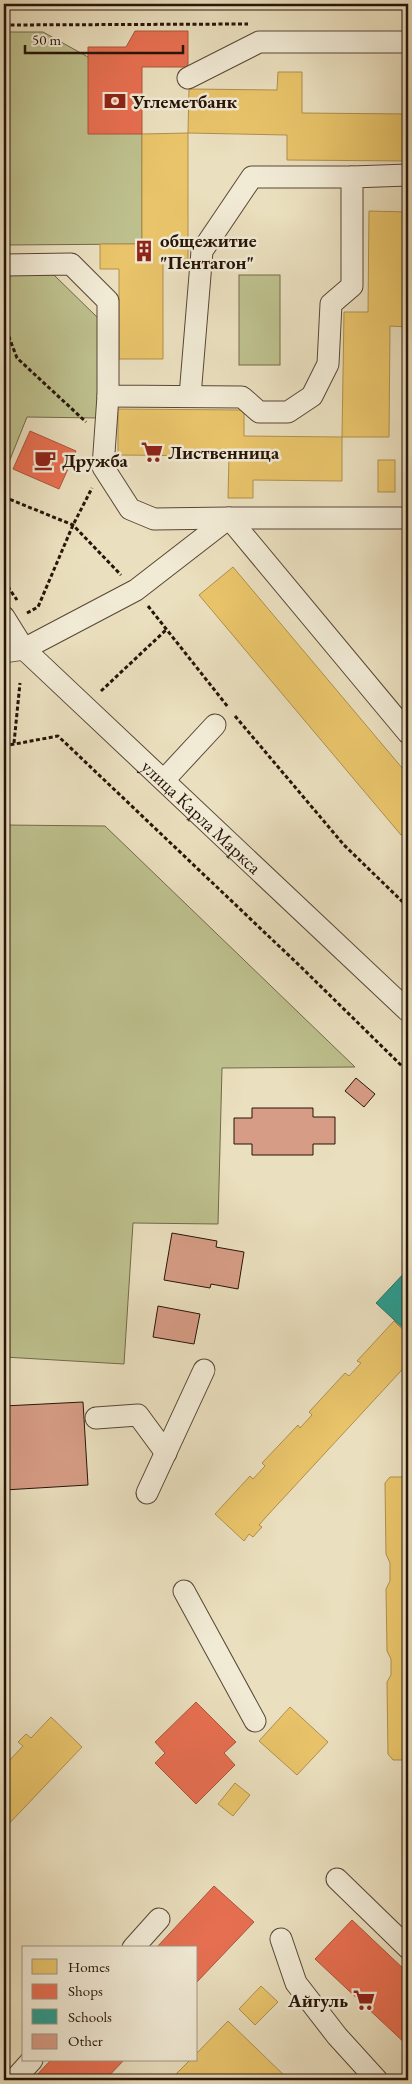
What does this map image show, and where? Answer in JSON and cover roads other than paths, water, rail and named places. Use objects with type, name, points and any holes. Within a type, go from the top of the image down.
[{"type":"street","points":[[188,78],[259,42],[408,42]]},
{"type":"street","points":[[190,396],[202,251],[252,177],[408,176]]},
{"type":"street","points":[[108,396],[242,397],[259,412],[288,412],[312,396],[328,364],[331,304],[352,286],[352,177]]},
{"type":"street","points":[[4,264],[71,264],[108,301],[108,396],[103,467],[130,509],[154,518],[408,518]]},
{"type":"street","points":[[14,650],[136,590],[229,518]]},
{"type":"street","points":[[229,518],[408,733]]},
{"type":"street","name":"улица Карла Маркса","points":[[4,616],[14,650],[164,780],[408,1011]]},
{"type":"street","points":[[164,780],[214,726]]},
{"type":"street","points":[[147,1494],[204,1370]]},
{"type":"street","points":[[96,1418],[138,1415],[166,1453]]},
{"type":"street","points":[[184,1591],[254,1721]]},
{"type":"street","points":[[337,1879],[408,1948]]},
{"type":"street","points":[[135,1946],[159,1919]]},
{"type":"street","points":[[281,1939],[296,1983],[337,2036],[377,2080]]},
{"type":"street","points":[[14,2080],[30,2062]]},
{"type":"place","name":"Углеметбанк","points":[[115,101]]},
{"type":"place","name":"общежитие \"Пентагон\"","points":[[144,251]]},
{"type":"place","name":"Лиственница","points":[[152,452]]},
{"type":"place","name":"Дружба","points":[[45,460]]},
{"type":"place","name":"Айгуль","points":[[364,2000]]}]
